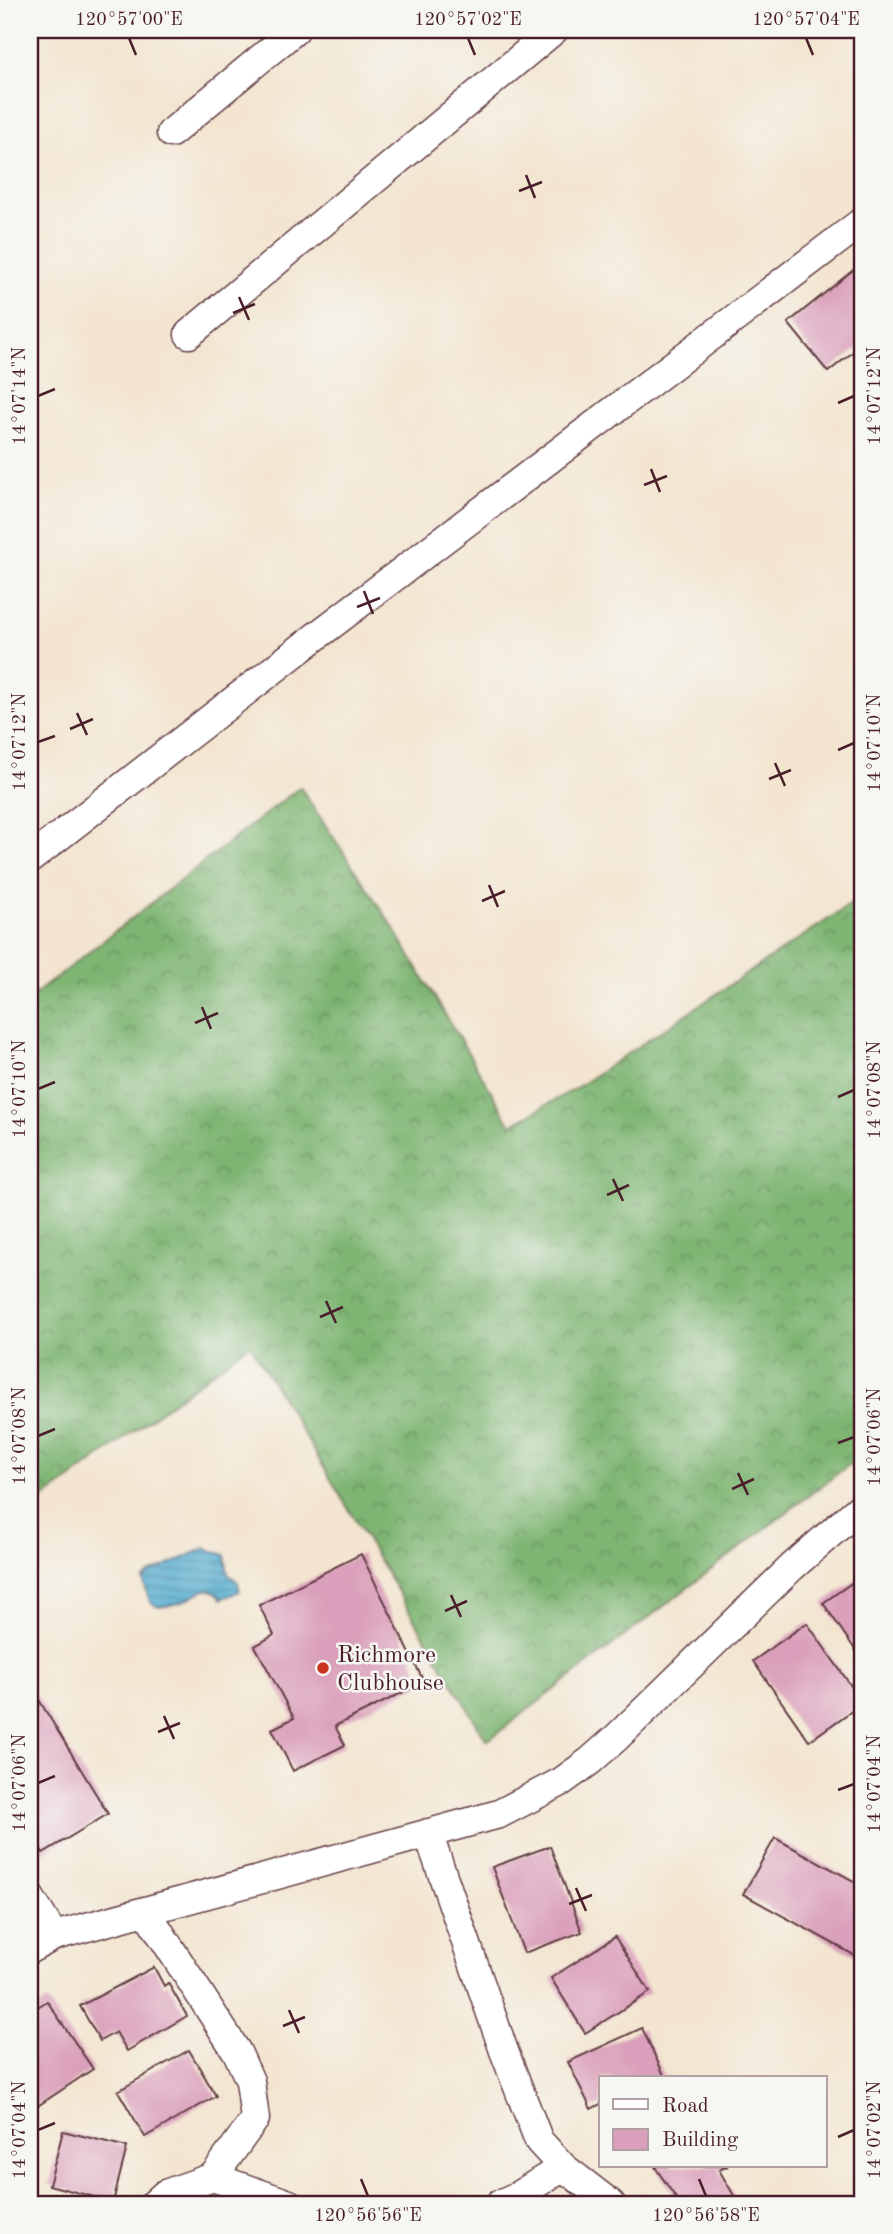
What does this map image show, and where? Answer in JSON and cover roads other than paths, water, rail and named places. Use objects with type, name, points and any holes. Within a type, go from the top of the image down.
[{"type":"street","points":[[171,133],[295,30]]},
{"type":"street","points":[[189,334],[554,30]]},
{"type":"street","points":[[30,859],[314,638],[863,221]]},
{"type":"street","points":[[30,1897],[42,1943],[146,1911],[499,1814],[561,1782],[590,1761],[792,1567],[863,1505]]},
{"type":"street","points":[[428,1833],[539,2141],[563,2167],[611,2204]]},
{"type":"street","points":[[146,1911],[237,2052],[250,2081],[255,2119],[212,2177],[165,2194],[154,2204]]},
{"type":"street","points":[[500,2204],[563,2167]]},
{"type":"street","points":[[212,2177],[289,2204]]},
{"type":"water","points":[[205,1548],[225,1555],[228,1574],[238,1582],[240,1591],[222,1599],[217,1593],[207,1590],[178,1603],[158,1607],[150,1602],[143,1580],[149,1574]]},
{"type":"place","name":"Richmore Clubhouse","points":[[323,1668]]}]
